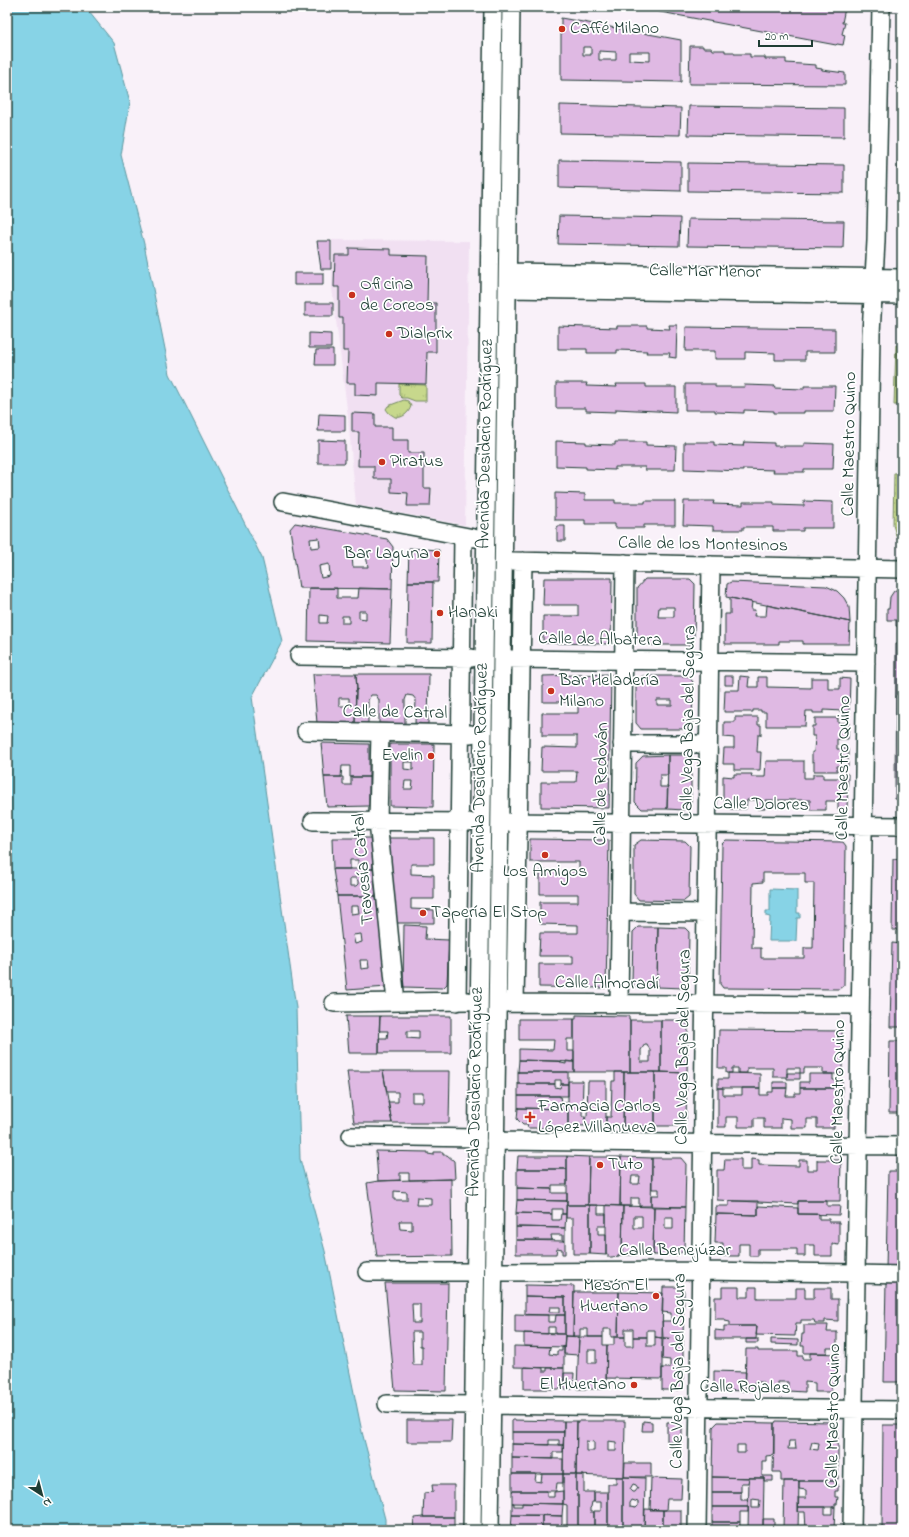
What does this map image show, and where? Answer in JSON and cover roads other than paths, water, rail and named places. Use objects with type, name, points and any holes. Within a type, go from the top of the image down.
[{"type":"street","name":"Avenida Desiderio Rodríguez","points":[[472,1530],[493,7]]},
{"type":"street","name":"Avenida Desiderio Rodríguez","points":[[490,1530],[511,7]]},
{"type":"street","name":"Calle Maestro Quino","points":[[852,1530],[871,334],[876,242],[881,7]]},
{"type":"street","name":"Calle Mar Menor","points":[[508,272],[874,286],[902,295]]},
{"type":"street","name":"Calle Mar Menor","points":[[508,289],[874,286],[902,278]]},
{"type":"street","points":[[284,502],[486,540]]},
{"type":"street","name":"Avenida Desiderio Rodríguez","points":[[457,1002],[463,536]]},
{"type":"street","name":"Calle de los Montesinos","points":[[504,561],[902,569]]},
{"type":"street","name":"Avenida Desiderio Rodríguez","points":[[515,1003],[523,561]]},
{"type":"street","name":"Calle de Redován","points":[[619,1004],[625,563]]},
{"type":"street","name":"Calle Vega Baja del Segura","points":[[697,1530],[711,565]]},
{"type":"street","points":[[299,656],[484,658]]},
{"type":"street","name":"Calle de Albatera","points":[[502,659],[866,663]]},
{"type":"street","name":"Calle de Catral","points":[[306,731],[483,735]]},
{"type":"street","name":"Travesía Catral","points":[[380,733],[378,821],[396,1002]]},
{"type":"street","points":[[622,744],[708,744]]},
{"type":"street","points":[[313,821],[482,822]]},
{"type":"street","name":"Calle Dolores","points":[[500,822],[902,826]]},
{"type":"street","points":[[620,912],[706,913]]},
{"type":"street","points":[[334,1003],[479,1001]]},
{"type":"street","name":"Calle Almoradí","points":[[498,1002],[860,1005]]},
{"type":"street","points":[[351,1136],[477,1138]]},
{"type":"street","points":[[495,1141],[902,1146]]},
{"type":"street","name":"Calle Benejúzar","points":[[494,1272],[701,1271],[902,1275]]},
{"type":"street","points":[[367,1272],[475,1272]]},
{"type":"street","points":[[387,1404],[473,1405]]},
{"type":"street","name":"Calle Rojales","points":[[491,1405],[902,1410]]},
{"type":"water","points":[[7,7],[85,7],[114,43],[130,102],[121,155],[144,244],[170,374],[262,558],[282,641],[252,697],[296,1008],[300,1159],[325,1251],[362,1432],[385,1519],[385,1530],[7,1530]]},
{"type":"water","points":[[770,889],[797,890],[797,913],[800,913],[800,918],[797,918],[796,941],[769,941],[770,917],[766,916],[766,911],[770,911]]},
{"type":"place","name":"Caffé Milano","points":[[562,29]]},
{"type":"place","name":"Oficina de Coreos","points":[[352,295]]},
{"type":"place","name":"Dialprix","points":[[389,334]]},
{"type":"place","name":"Piratus","points":[[382,462]]},
{"type":"place","name":"Bar Laguna","points":[[437,554]]},
{"type":"place","name":"Hanaki","points":[[440,613]]},
{"type":"place","name":"Bar Heladería Milano","points":[[551,691]]},
{"type":"place","name":"Evelin","points":[[431,756]]},
{"type":"place","name":"Los Amigos","points":[[545,855]]},
{"type":"place","name":"Tapería El Stop","points":[[423,913]]},
{"type":"place","name":"Farmacia Carlos López Villanueva","points":[[530,1117]]},
{"type":"place","name":"Tuto","points":[[600,1165]]},
{"type":"place","name":"Mesón El Huertano","points":[[656,1296]]},
{"type":"place","name":"El Huertano","points":[[634,1385]]}]
